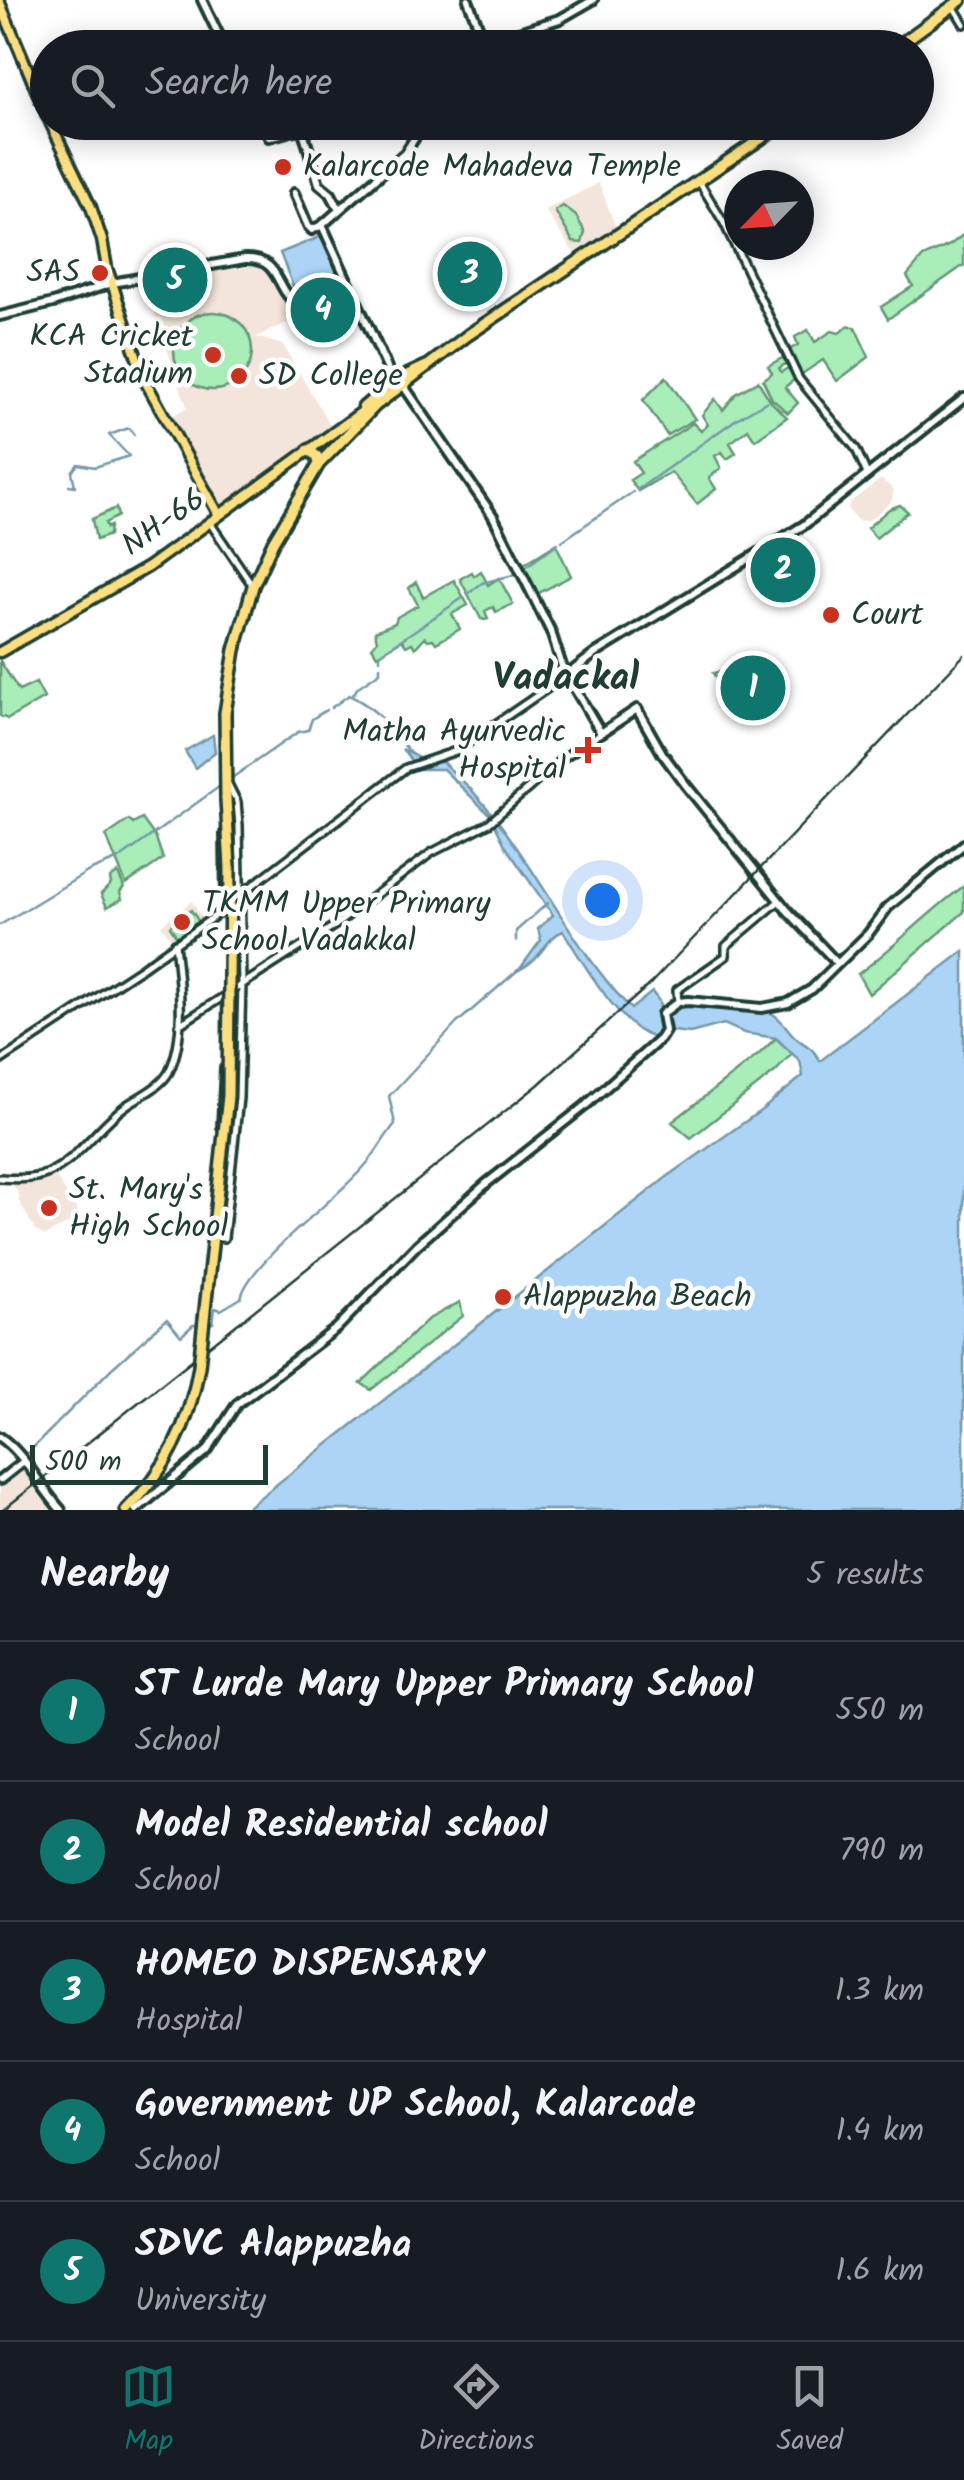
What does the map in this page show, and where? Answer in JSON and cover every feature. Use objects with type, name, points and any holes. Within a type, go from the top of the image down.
[{"type":"highway","points":[[920,30],[957,3]]},
{"type":"highway","points":[[126,1510],[173,1451],[191,1404],[228,1096],[230,867],[224,725],[235,650],[253,586],[273,542],[319,464],[360,419],[399,385],[759,140]]},
{"type":"highway","points":[[311,477],[399,385],[494,324],[512,306]]},
{"type":"highway","points":[[308,450],[319,464]]},
{"type":"main road","points":[[202,0],[216,30]]},
{"type":"main road","points":[[468,0],[479,30]]},
{"type":"main road","points":[[525,30],[560,19],[594,0]]},
{"type":"main road","points":[[0,3],[30,75]]},
{"type":"main road","points":[[59,140],[91,207],[144,379],[219,515]]},
{"type":"main road","points":[[308,140],[320,184],[330,192],[339,210]]},
{"type":"main road","points":[[294,193],[312,230],[406,153],[414,140]]},
{"type":"main road","points":[[322,225],[399,385],[493,516],[550,632],[566,674],[601,733],[638,709],[662,753],[780,901],[836,962]]},
{"type":"main road","points":[[0,316],[53,304],[112,283],[258,259],[272,268],[288,298],[297,305],[322,300],[350,287]]},
{"type":"main road","points":[[357,414],[399,385]]},
{"type":"main road","points":[[357,414],[399,385]]},
{"type":"main road","points":[[566,674],[792,532],[964,398]]},
{"type":"main road","name":"NH-66","points":[[0,652],[103,596],[357,414]]},
{"type":"main road","points":[[136,1510],[207,1451],[236,1404],[337,1328],[450,1215],[650,1048],[666,1032],[662,1014],[678,1002],[780,1007],[812,989],[868,934],[888,908],[964,844]]},
{"type":"main road","points":[[0,1437],[24,1461],[61,1510]]},
{"type":"main road","points":[[0,1480],[24,1461]]},
{"type":"street","points":[[957,3],[964,24]]},
{"type":"street","points":[[698,180],[724,224],[799,378],[856,449],[867,474]]},
{"type":"street","points":[[210,523],[253,586]]},
{"type":"street","points":[[240,895],[411,766],[456,751],[566,674]]},
{"type":"street","points":[[179,1025],[337,924],[432,853],[489,823],[563,758],[601,733]]},
{"type":"street","points":[[226,779],[237,802],[242,984],[239,1113],[224,1238],[209,1236],[220,1130],[226,800]]},
{"type":"street","points":[[678,1002],[676,990],[726,956],[726,946],[780,901]]},
{"type":"street","points":[[0,1061],[226,908]]},
{"type":"street","points":[[0,1178],[44,1175],[82,1147],[101,1125],[166,1078],[179,1025],[175,943]]},
{"type":"shaded area","points":[[599,183],[616,228],[574,253],[545,210]]},
{"type":"shaded area","name":"SD College","points":[[255,266],[272,277],[296,313],[296,319],[256,337],[283,345],[330,425],[223,511],[169,418],[187,407],[144,282]]},
{"type":"shaded area","points":[[881,479],[894,490],[891,502],[869,520],[858,521],[848,510],[849,503]]},
{"type":"shaded area","points":[[787,543],[809,575],[782,593],[774,593],[758,572],[761,568],[757,562]]},
{"type":"shaded area","points":[[772,664],[781,677],[734,711],[725,698]]},
{"type":"shaded area","name":"TKMM Upper Primary School Vadakkal","points":[[192,901],[203,920],[173,942],[161,925]]},
{"type":"shaded area","name":"St. Mary's High School","points":[[54,1174],[81,1216],[45,1236],[36,1231],[11,1181]]},
{"type":"shaded area","points":[[23,1467],[54,1510],[0,1510],[0,1485]]},
{"type":"green space","points":[[563,206],[576,216],[585,232],[582,243],[573,242],[555,211]]},
{"type":"green space","points":[[964,234],[964,265],[888,319],[881,307],[913,286],[907,276],[923,257]]},
{"type":"green space","name":"KCA Cricket Stadium","points":[[205,312],[221,312],[246,329],[252,351],[246,373],[235,384],[221,390],[205,390],[180,373],[174,359],[174,343],[191,318]]},
{"type":"green space","points":[[849,326],[855,327],[869,357],[837,381],[823,360],[799,376],[787,351],[798,345],[795,337],[808,330],[815,342]]},
{"type":"green space","points":[[784,357],[787,363],[779,368],[781,372],[790,367],[795,379],[785,387],[798,403],[788,413],[772,399],[763,380],[772,373],[768,366]]},
{"type":"green space","points":[[666,377],[695,419],[667,435],[643,400]]},
{"type":"green space","points":[[758,381],[771,402],[787,417],[755,440],[748,429],[730,443],[736,453],[727,459],[722,452],[715,456],[721,468],[709,478],[716,489],[697,504],[671,472],[638,491],[630,480],[641,473],[633,461],[693,423],[701,431],[708,425],[702,415],[715,399],[723,410],[736,394]]},
{"type":"green space","points":[[900,505],[908,512],[876,538],[867,528],[889,509]]},
{"type":"green space","points":[[116,508],[118,516],[105,523],[107,528],[110,526],[109,535],[96,540],[92,519]]},
{"type":"green space","points":[[556,544],[571,576],[535,595],[521,566]]},
{"type":"green space","points":[[481,571],[488,585],[499,578],[513,604],[496,612],[493,607],[485,611],[485,620],[460,579]]},
{"type":"green space","points":[[454,580],[468,605],[452,614],[460,629],[436,643],[425,637],[415,648],[412,643],[406,646],[402,640],[377,655],[372,647],[377,641],[375,631],[395,623],[397,617],[418,605],[409,588],[416,582],[423,597]]},
{"type":"green space","points":[[0,661],[19,691],[36,683],[44,698],[8,719],[0,716]]},
{"type":"green space","points":[[750,665],[754,672],[725,692],[713,673]]},
{"type":"green space","points":[[142,819],[156,838],[163,859],[126,884],[106,836],[129,820],[133,824]]},
{"type":"green space","points":[[118,873],[124,887],[120,892],[122,899],[107,907],[101,894],[111,884],[110,878]]},
{"type":"green space","points":[[964,886],[964,912],[869,994],[858,974]]},
{"type":"green space","points":[[191,910],[199,922],[178,939],[170,926]]},
{"type":"green space","points":[[776,1038],[792,1053],[776,1071],[691,1138],[672,1122],[758,1055]]},
{"type":"green space","points":[[460,1302],[463,1316],[371,1390],[361,1383],[427,1320]]},
{"type":"water","points":[[322,236],[338,276],[296,294],[280,253]]},
{"type":"water","points":[[213,735],[215,752],[195,768],[185,751]]},
{"type":"water","points":[[402,749],[424,761],[442,762],[471,789],[519,850],[582,948],[631,1009],[652,992],[659,1001],[661,1017],[683,1005],[771,1013],[820,1061],[964,951],[964,1510],[244,1510],[667,1177],[803,1076],[800,1061],[776,1038],[744,1033],[724,1024],[690,1033],[664,1030],[660,1038],[647,1035],[633,1026],[605,995],[563,931],[519,970],[541,940],[538,929],[553,915],[506,847],[490,815],[443,769],[418,769]]},
{"type":"waterway","points":[[637,490],[769,400]]},
{"type":"waterway","points":[[69,485],[75,486],[72,472],[78,464],[95,467],[129,456],[109,435],[129,428],[134,435]]},
{"type":"waterway","points":[[562,541],[633,492]]},
{"type":"waterway","points":[[523,569],[558,543]]},
{"type":"waterway","points":[[468,594],[482,583],[517,574]]},
{"type":"waterway","points":[[380,659],[380,654],[464,597]]},
{"type":"waterway","points":[[353,695],[380,672],[380,666]]},
{"type":"waterway","points":[[331,708],[349,695],[359,700],[383,720],[410,753]]},
{"type":"waterway","points":[[229,780],[298,732],[308,730],[312,719],[326,710]]},
{"type":"waterway","points":[[0,925],[89,871],[119,859],[223,784]]},
{"type":"waterway","points":[[516,941],[516,931],[548,903]]},
{"type":"waterway","points":[[209,1324],[213,1323],[215,1308],[221,1310],[241,1298],[260,1266],[372,1157],[395,1124],[389,1096],[457,1023],[518,970]]},
{"type":"waterway","points":[[25,1456],[167,1319],[181,1336],[193,1325],[201,1325]]},
{"type":"waterway","points":[[0,1474],[18,1460]]},
{"type":"railway","points":[[3,1510],[538,1085],[651,983],[964,655]]},
{"type":"place","name":"Kalarcode Mahadeva Temple","points":[[283,167]]},
{"type":"place","name":"SAS","points":[[100,273]]},
{"type":"place","name":"HOMEO DISPENSARY","points":[[470,274]]},
{"type":"place","name":"SDVC Alappuzha","points":[[175,280]]},
{"type":"place","name":"Government UP School, Kalarcode","points":[[323,310]]},
{"type":"place","name":"KCA Cricket Stadium","points":[[213,355]]},
{"type":"place","name":"SD College","points":[[239,376]]},
{"type":"place","name":"Model Residential school","points":[[783,570]]},
{"type":"place","name":"Court","points":[[831,615]]},
{"type":"place","name":"ST Lurde Mary Upper Primary School","points":[[753,688]]},
{"type":"place","name":"Matha Ayurvedic Hospital","points":[[588,750]]},
{"type":"place","name":"TKMM Upper Primary School Vadakkal","points":[[182,922]]},
{"type":"place","name":"St. Mary's High School","points":[[49,1208]]},
{"type":"place","name":"Alappuzha Beach","points":[[503,1297]]},
{"type":"district","name":"Vadackal","points":[[566,679]]}]
